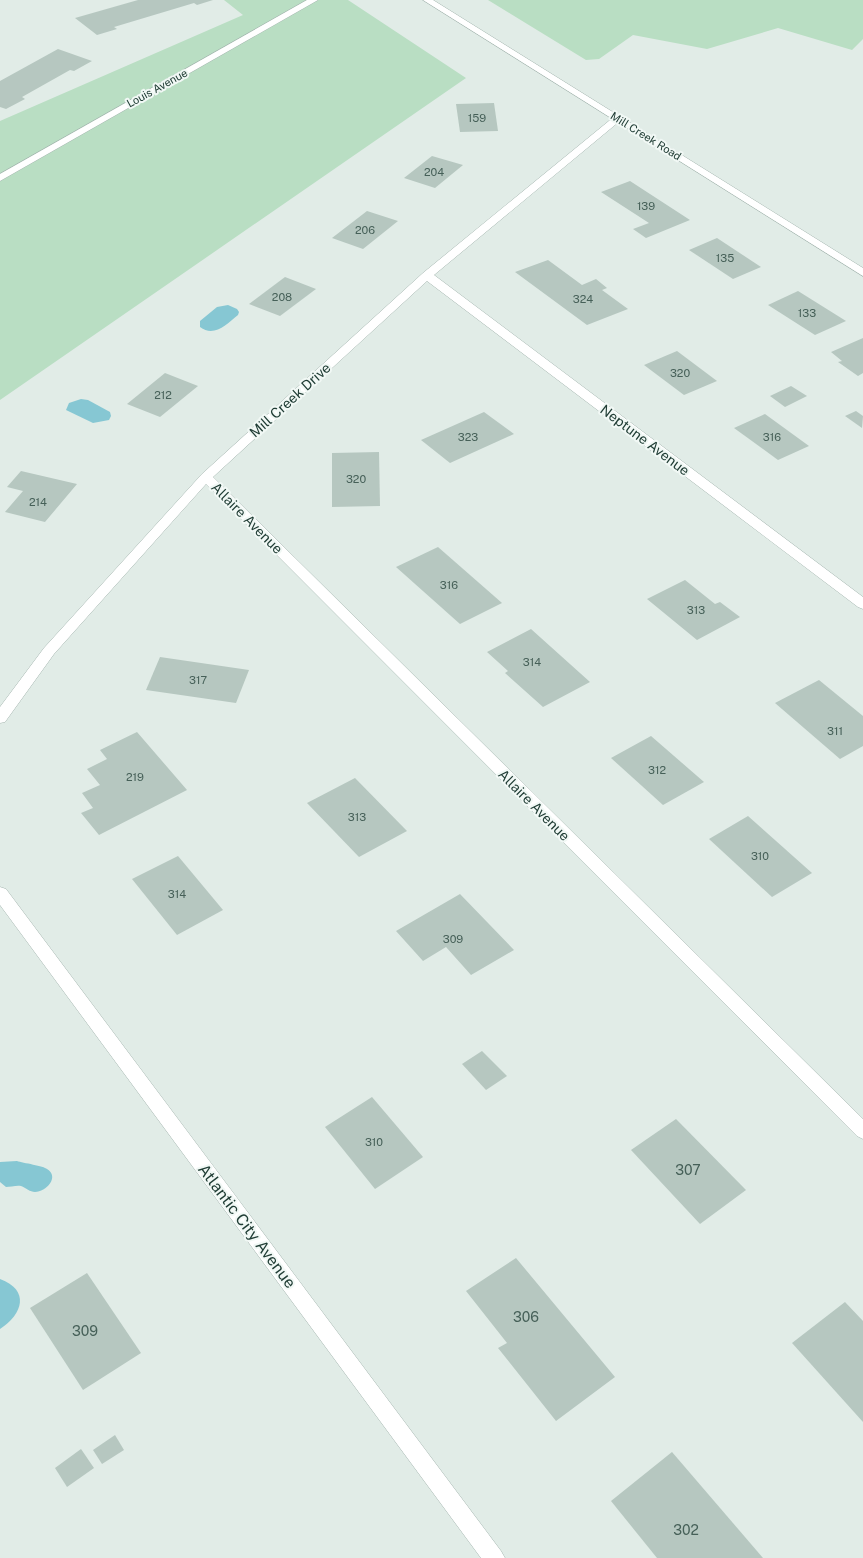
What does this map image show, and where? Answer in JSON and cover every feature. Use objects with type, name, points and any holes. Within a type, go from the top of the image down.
[{"type":"street","name":"Louis Avenue","points":[[0,178],[314,0]]},
{"type":"street","name":"Mill Creek Road","points":[[427,0],[863,273]]},
{"type":"street","name":"Mill Creek Drive","points":[[0,718],[49,651],[206,477],[427,276],[618,118]]},
{"type":"street","name":"Neptune Avenue","points":[[427,276],[863,604]]},
{"type":"street","name":"Allaire Avenue","points":[[206,477],[628,900],[863,1131]]},
{"type":"street","name":"Atlantic City Avenue","points":[[0,893],[494,1558]]},
{"type":"green space","points":[[224,0],[348,0],[466,78],[0,400],[0,121],[243,15]]},
{"type":"green space","points":[[488,0],[863,0],[863,39],[852,50],[778,28],[707,49],[633,35],[599,59],[586,60]]},
{"type":"water","points":[[228,305],[237,309],[238,315],[215,330],[205,330],[200,327],[200,321],[217,307]]},
{"type":"water","points":[[81,399],[88,400],[110,412],[109,420],[93,423],[66,410],[69,403]]},
{"type":"water","points":[[17,1161],[47,1169],[51,1172],[52,1176],[50,1184],[43,1190],[35,1192],[21,1186],[6,1187],[0,1182],[0,1162]]},
{"type":"water","points":[[0,1279],[16,1289],[20,1302],[14,1316],[0,1329]]},
{"type":"building","points":[[138,0],[213,0],[197,5],[194,3],[114,27],[117,29],[97,35],[75,18]]},
{"type":"building","points":[[58,49],[92,61],[74,71],[70,70],[22,97],[25,99],[6,109],[0,107],[0,81]]},
{"type":"building","points":[[494,103],[498,131],[460,132],[456,104]]},
{"type":"building","points":[[432,156],[463,165],[435,188],[404,178]]},
{"type":"building","points":[[630,181],[690,220],[646,238],[633,229],[649,223],[601,192]]},
{"type":"building","points":[[367,211],[398,221],[363,249],[332,238]]},
{"type":"building","points":[[717,238],[761,267],[733,279],[689,250]]},
{"type":"building","points":[[548,260],[582,285],[596,279],[607,288],[602,290],[628,309],[587,325],[515,272]]},
{"type":"building","points":[[285,277],[316,289],[280,316],[249,304]]},
{"type":"building","points":[[798,291],[846,321],[815,335],[768,305]]},
{"type":"building","points":[[863,338],[863,373],[858,376],[838,362],[842,361],[831,352]]},
{"type":"building","points":[[677,351],[717,381],[684,395],[644,365]]},
{"type":"building","points":[[165,373],[198,386],[160,417],[127,404]]},
{"type":"building","points":[[791,386],[807,396],[785,407],[770,396]]},
{"type":"building","points":[[856,411],[863,416],[862,428],[845,416]]},
{"type":"building","points":[[484,412],[514,434],[450,463],[421,440]]},
{"type":"building","points":[[765,414],[809,446],[778,460],[734,428]]},
{"type":"building","points":[[379,452],[380,506],[332,507],[332,453]]},
{"type":"building","points":[[21,471],[77,484],[45,522],[5,512],[23,491],[7,487]]},
{"type":"building","points":[[438,547],[502,603],[460,624],[396,567]]},
{"type":"building","points":[[685,580],[715,604],[720,602],[740,617],[697,640],[647,599]]},
{"type":"building","points":[[531,629],[590,682],[543,707],[505,673],[508,671],[487,652]]},
{"type":"building","points":[[160,657],[249,670],[236,703],[146,690]]},
{"type":"building","points":[[819,680],[863,716],[863,746],[840,759],[775,703]]},
{"type":"building","points":[[137,732],[187,790],[99,835],[81,813],[93,808],[82,793],[100,785],[87,769],[107,759],[100,750]]},
{"type":"building","points":[[651,736],[704,782],[663,805],[611,758]]},
{"type":"building","points":[[355,778],[407,831],[359,857],[307,803]]},
{"type":"building","points":[[748,816],[812,873],[772,897],[709,839]]},
{"type":"building","points":[[178,856],[223,910],[177,935],[132,879]]},
{"type":"building","points":[[460,894],[514,950],[471,975],[446,947],[423,961],[396,931]]},
{"type":"building","points":[[482,1051],[507,1076],[486,1090],[462,1064]]},
{"type":"building","points":[[372,1097],[423,1157],[375,1189],[325,1127]]},
{"type":"building","points":[[676,1119],[746,1190],[700,1224],[631,1150]]},
{"type":"building","points":[[516,1258],[615,1377],[556,1421],[498,1348],[507,1343],[466,1291]]},
{"type":"building","points":[[87,1273],[141,1353],[83,1390],[30,1308]]},
{"type":"building","points":[[845,1302],[863,1321],[863,1422],[792,1343]]},
{"type":"building","points":[[115,1435],[124,1450],[102,1464],[93,1450]]},
{"type":"building","points":[[81,1449],[94,1468],[67,1487],[55,1468]]},
{"type":"building","points":[[672,1452],[763,1558],[657,1558],[611,1501]]}]
